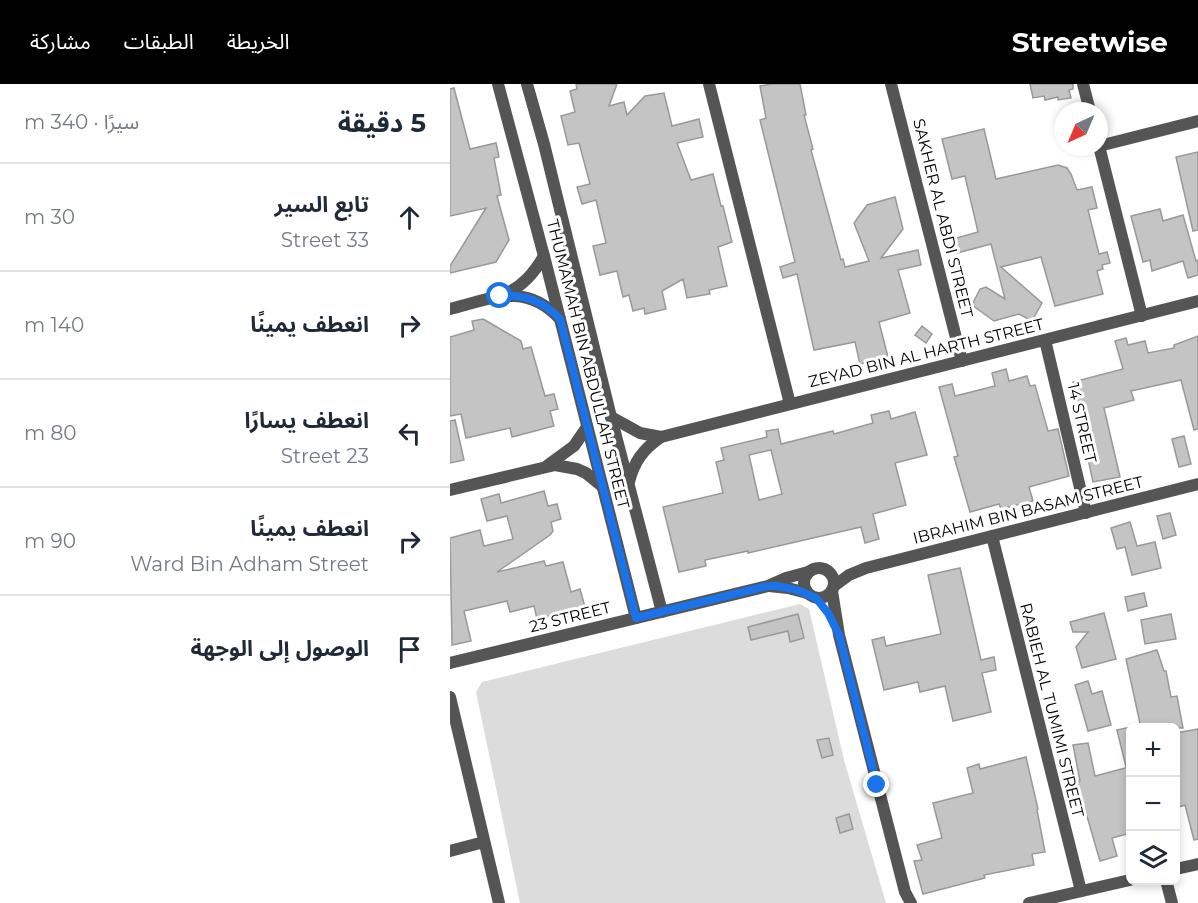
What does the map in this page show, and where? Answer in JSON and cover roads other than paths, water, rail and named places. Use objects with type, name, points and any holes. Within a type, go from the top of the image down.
[{"type":"street","name":"THUMAMAH BIN ABDULLAH STREET","points":[[498,84],[636,618]]},
{"type":"street","name":"THUMAMAH BIN ABDULLAH STREET","points":[[527,84],[662,612]]},
{"type":"street","points":[[709,84],[790,404]]},
{"type":"street","name":"SAKHER AL ABDI STREET","points":[[891,84],[962,361]]},
{"type":"street","points":[[1083,84],[1088,102]]},
{"type":"street","points":[[1108,144],[1198,121]]},
{"type":"street","points":[[1102,156],[1142,316]]},
{"type":"street","points":[[500,296],[526,280],[544,256]]},
{"type":"street","points":[[450,309],[500,296],[522,296],[543,304],[560,319]]},
{"type":"street","name":"ZEYAD BIN AL HARTH STREET","points":[[629,482],[636,461],[643,451],[661,437],[1198,302]]},
{"type":"street","name":"14 STREET","points":[[1045,340],[1086,513]]},
{"type":"street","name":"ZEYAD BIN AL HARTH STREET","points":[[611,417],[630,429],[661,437]]},
{"type":"street","points":[[545,466],[574,446],[587,427]]},
{"type":"street","points":[[450,490],[555,465],[577,469],[602,487]]},
{"type":"street","name":"IBRAHIM BIN BASAM STREET","points":[[827,570],[866,567],[1198,484]]},
{"type":"street","name":"RABIEH AL TUMIMI STREET","points":[[992,536],[1081,891]]},
{"type":"street","points":[[839,635],[828,613],[803,582],[808,572],[817,567],[827,570],[834,580],[833,589],[839,635],[906,899]]},
{"type":"street","name":"IBRAHIM BIN BASAM STREET","points":[[833,589],[849,575],[866,567]]},
{"type":"street","name":"23 STREET","points":[[450,663],[768,586],[808,572]]},
{"type":"street","name":"23 STREET","points":[[768,586],[788,588],[812,595]]},
{"type":"street","points":[[812,595],[822,598],[833,589]]},
{"type":"street","points":[[450,697],[499,903]]},
{"type":"street","points":[[450,851],[484,842]]},
{"type":"street","points":[[1180,868],[1198,864]]},
{"type":"street","points":[[1029,903],[1126,881]]},
{"type":"street","points":[[1168,885],[1172,903]]}]
